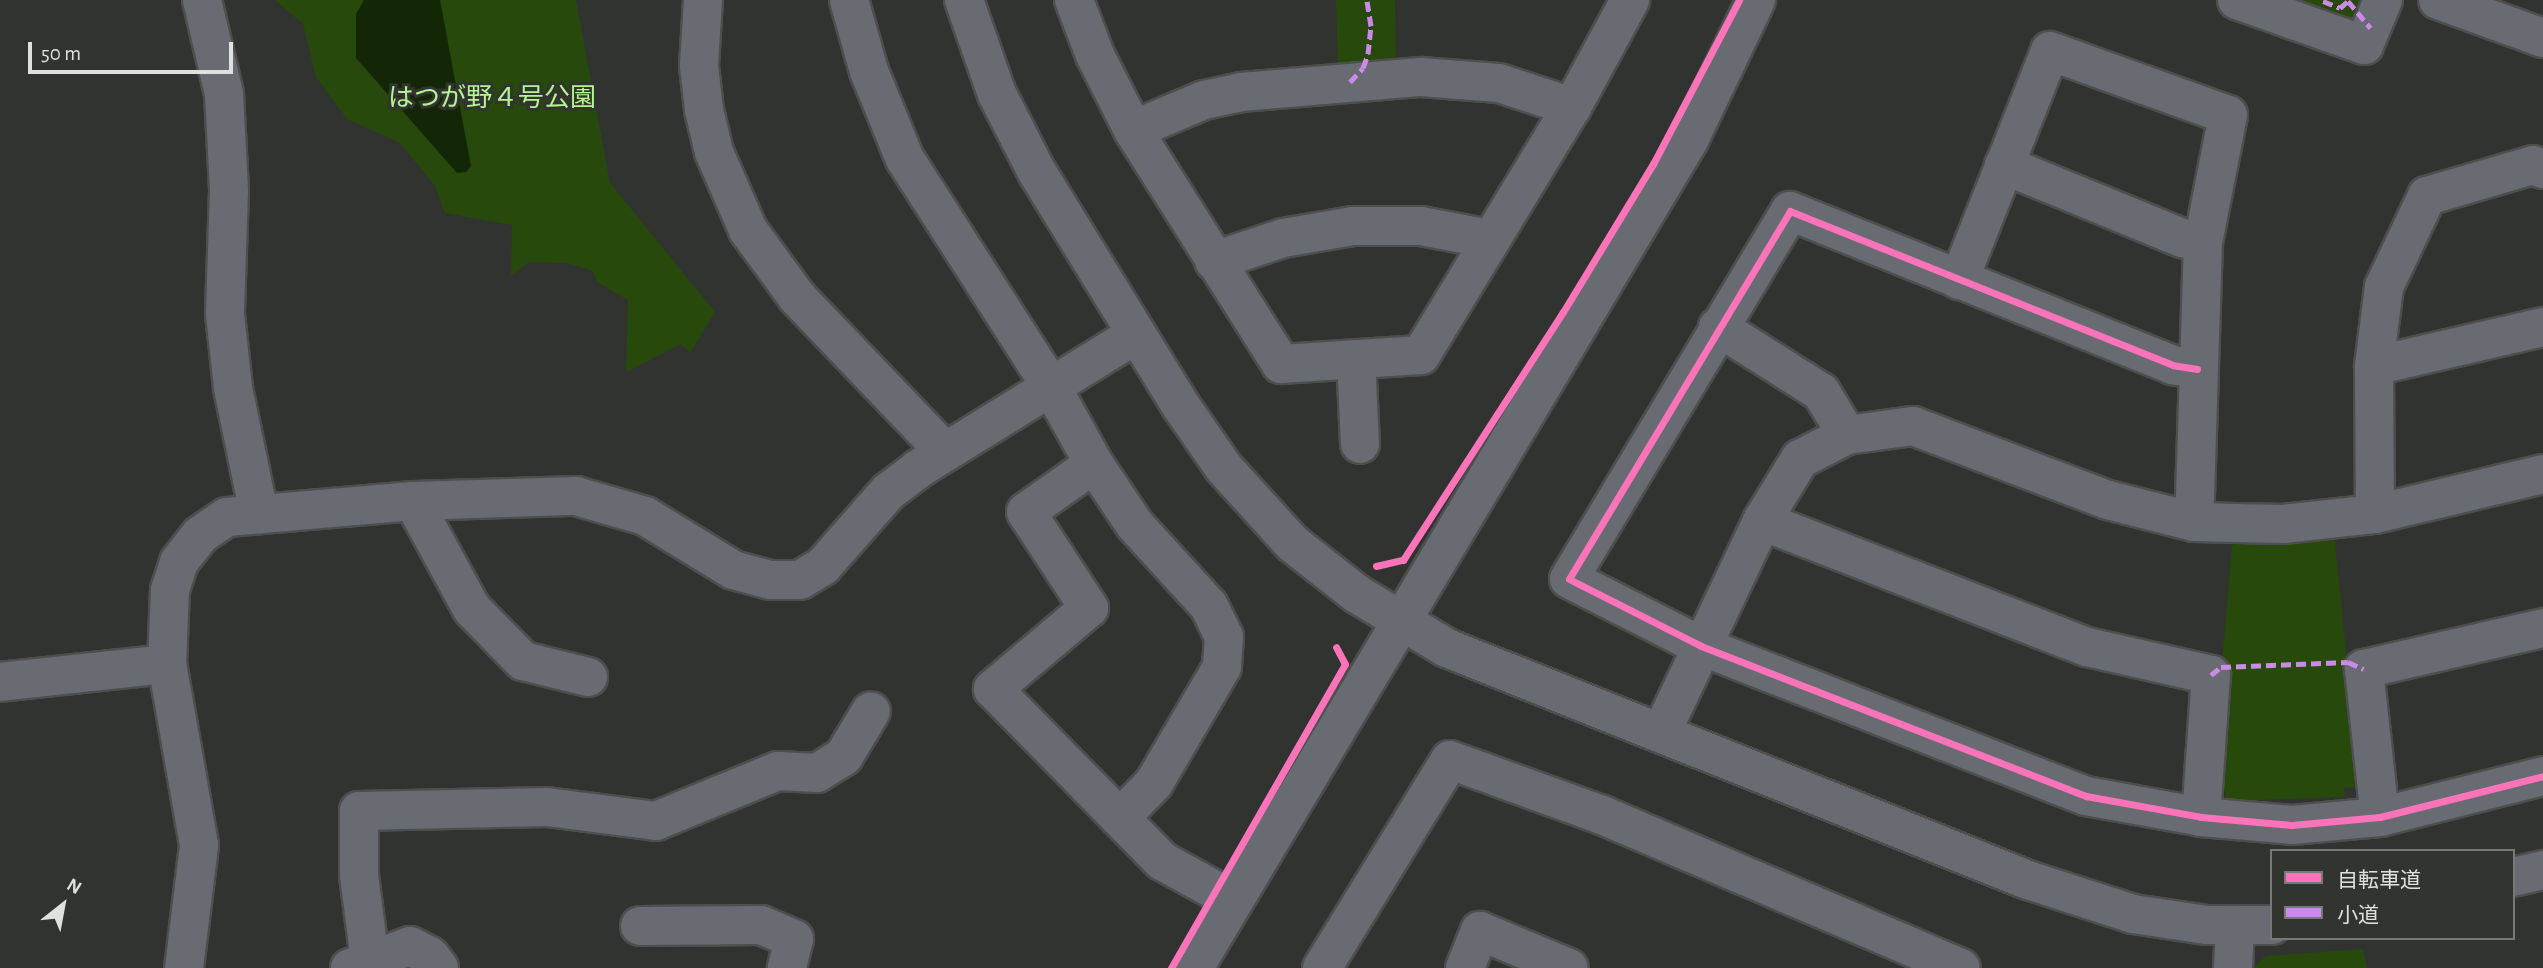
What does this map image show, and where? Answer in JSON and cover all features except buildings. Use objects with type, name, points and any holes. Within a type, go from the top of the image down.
[{"type":"street","points":[[202,0],[225,94],[229,351],[260,514]]},
{"type":"street","points":[[703,0],[699,66],[704,110],[714,152],[748,230],[797,297],[944,451]]},
{"type":"street","points":[[849,0],[873,82],[905,159],[1051,386],[1094,464],[1135,525],[1209,606],[1222,629],[1226,652],[1222,667],[1154,783],[1120,818]]},
{"type":"street","points":[[964,0],[998,94],[1037,172],[1144,348],[1224,468],[1292,543],[1400,623],[1447,648],[2028,880],[2133,914],[2253,926],[2234,968]]},
{"type":"street","points":[[1074,0],[1094,55],[1133,130],[1281,364],[1421,355],[1489,239],[1572,107],[1630,0]]},
{"type":"street","points":[[1194,968],[1689,140],[1756,0]]},
{"type":"street","points":[[2237,0],[2364,45],[2382,0]]},
{"type":"street","points":[[2438,0],[2543,37]]},
{"type":"street","points":[[1959,280],[2050,51],[2228,115],[2203,242],[2194,522]]},
{"type":"street","points":[[1133,130],[1204,100],[1241,92],[1420,77],[1499,83],[1572,107]]},
{"type":"street","points":[[2004,165],[2182,238],[2203,242]]},
{"type":"street","points":[[2375,514],[2374,366],[2384,287],[2427,196],[2533,165],[2543,169]]},
{"type":"street","points":[[2197,369],[2173,365],[1790,211],[1569,579],[1701,646],[2086,796],[2201,817],[2292,825],[2380,817],[2543,776]]},
{"type":"street","points":[[1214,261],[1283,238],[1353,226],[1420,226],[1489,239]]},
{"type":"street","points":[[1718,327],[1821,392],[1847,435]]},
{"type":"street","points":[[2374,366],[2543,327]]},
{"type":"street","points":[[184,968],[199,845],[167,664],[170,590],[179,562],[200,535],[227,517],[413,501],[576,496],[645,516],[733,570],[771,580],[800,580],[823,566],[888,492],[944,451],[1051,386],[1144,348]]},
{"type":"street","points":[[1356,359],[1360,444]]},
{"type":"street","points":[[1661,733],[1762,521],[1800,459],[1847,435],[1913,426],[2108,500],[2194,522],[2283,524],[2375,514],[2543,474]]},
{"type":"street","points":[[1094,464],[1026,512],[1089,608],[993,689],[1162,861],[1233,900]]},
{"type":"street","points":[[413,501],[472,609],[523,662],[588,677]]},
{"type":"street","points":[[1762,521],[2087,647],[2211,675],[2201,817]]},
{"type":"street","points":[[2380,817],[2364,669],[2543,628]]},
{"type":"street","points":[[0,682],[167,664]]},
{"type":"street","points":[[439,968],[430,956],[410,946],[360,964],[359,811],[547,807],[656,821],[778,771],[817,773],[844,756],[871,711]]},
{"type":"street","points":[[1322,968],[1451,760],[1602,815],[1961,968]]},
{"type":"street","points":[[2515,877],[2543,870]]},
{"type":"street","points":[[640,926],[761,925],[794,939],[788,968]]},
{"type":"street","points":[[1465,968],[1480,931],[1569,968]]},
{"type":"green space","name":"はつが野４号公園","points":[[275,0],[576,0],[610,183],[715,312],[690,353],[681,344],[626,372],[628,300],[597,282],[593,271],[567,263],[529,262],[511,276],[512,225],[445,213],[435,186],[400,143],[347,119],[316,77],[303,24]]},
{"type":"green space","points":[[1336,0],[1395,0],[1396,66],[1338,70]]},
{"type":"green space","points":[[2278,0],[2368,0],[2360,17],[2344,22]]},
{"type":"green space","points":[[2233,534],[2334,534],[2360,787],[2344,788],[2345,797],[2226,801],[2225,792],[2211,792]]},
{"type":"green space","points":[[2363,949],[2367,968],[2253,968],[2266,956]]},
{"type":"shaded area","points":[[364,0],[440,0],[471,166],[466,172],[457,173],[356,58],[356,14]]},
{"type":"marked path","points":[[1350,82],[1363,68],[1368,54],[1371,26],[1367,0]]},
{"type":"marked path","points":[[2323,1],[2340,8],[2348,1],[2371,28]]},
{"type":"marked path","points":[[2211,675],[2221,667],[2348,662],[2364,669]]},
{"type":"cycle path","points":[[1376,566],[1403,560],[1563,312],[1653,164],[1739,0]]},
{"type":"cycle path","points":[[2197,369],[2173,365],[1790,211],[1569,579],[1701,646],[2086,796],[2201,817],[2292,825],[2380,817],[2543,776]]},
{"type":"cycle path","points":[[1171,968],[1345,664],[1336,647]]}]
